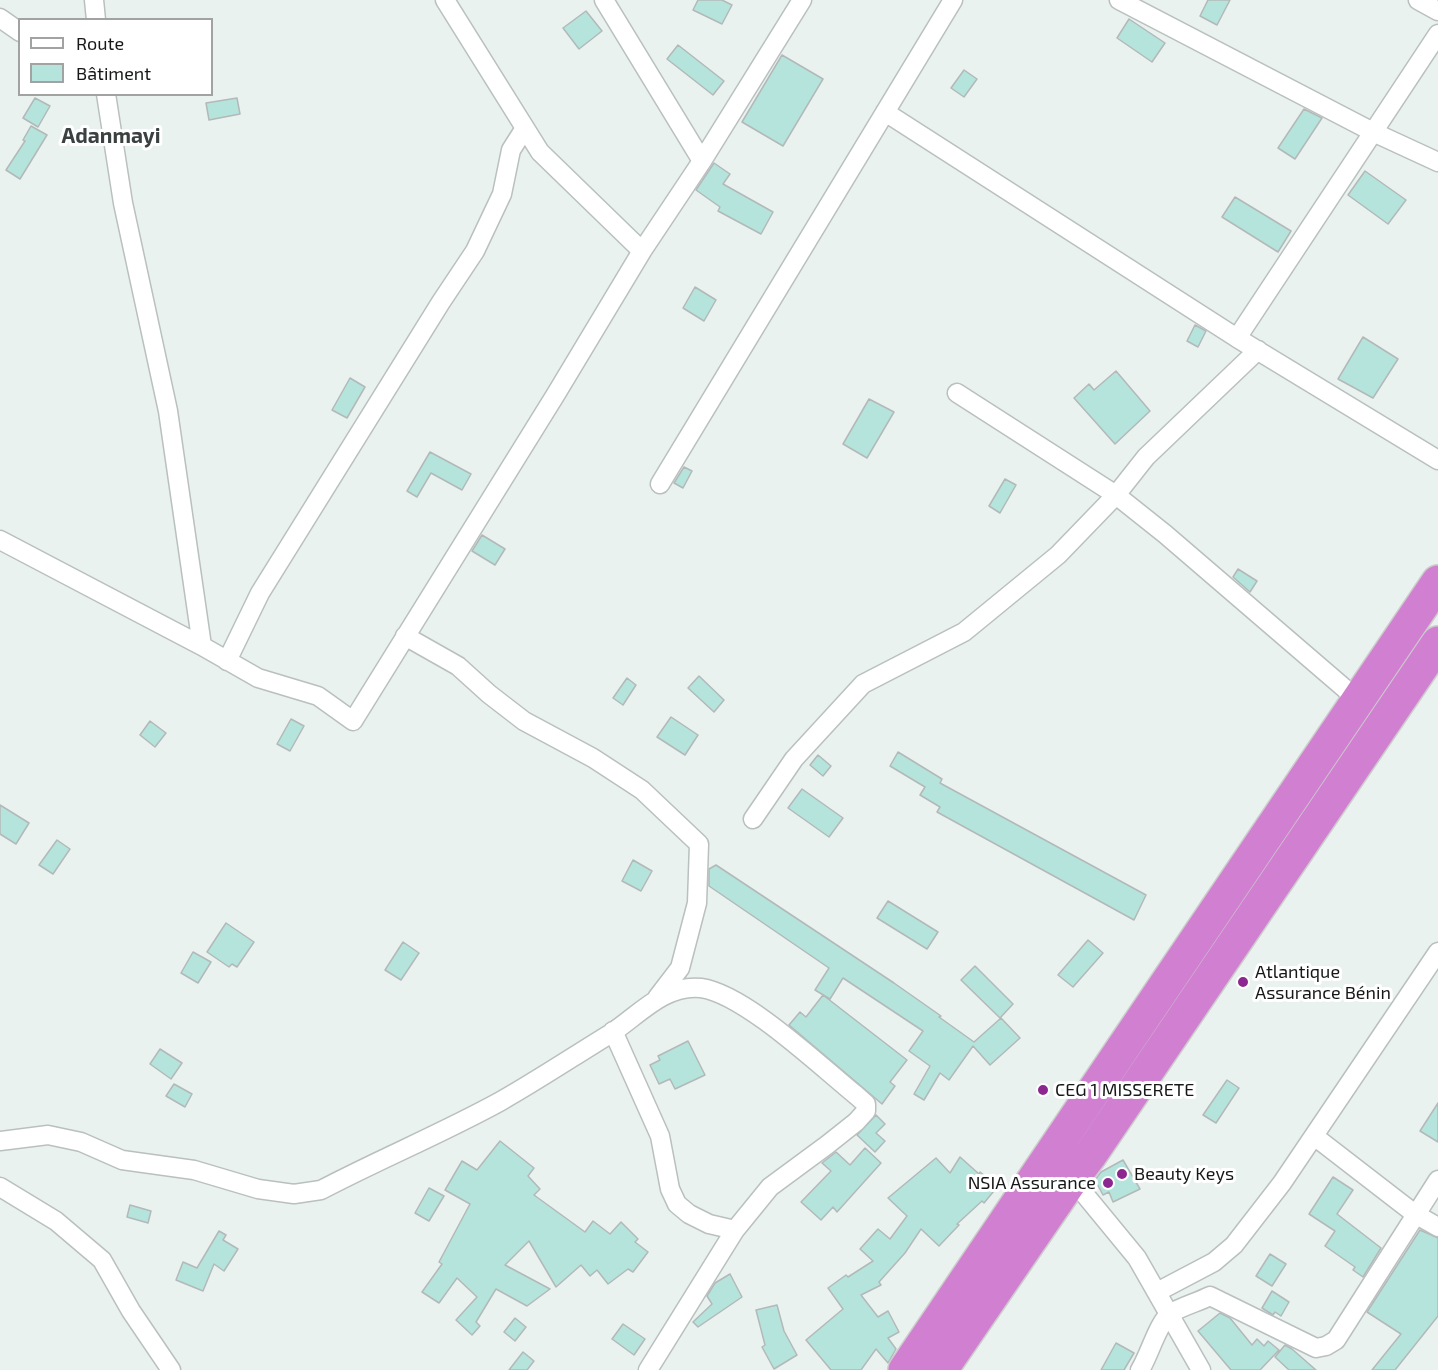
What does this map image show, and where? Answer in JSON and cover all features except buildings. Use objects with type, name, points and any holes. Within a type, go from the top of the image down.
[{"type":"highway","points":[[905,1370],[1438,582]]},
{"type":"highway","points":[[941,1370],[1091,1154],[1438,643]]},
{"type":"street","points":[[94,0],[96,18]]},
{"type":"street","points":[[445,0],[540,152],[642,251]]},
{"type":"street","points":[[604,0],[702,161]]},
{"type":"street","points":[[0,540],[202,646],[258,678],[318,696],[353,721],[642,251],[702,161],[802,0]]},
{"type":"street","points":[[660,484],[953,0]]},
{"type":"street","points":[[1119,0],[1373,132],[1438,162]]},
{"type":"street","points":[[1419,0],[1438,10]]},
{"type":"street","points":[[0,18],[18,31]]},
{"type":"street","points":[[1237,338],[1438,34]]},
{"type":"street","points":[[106,96],[123,203],[168,411],[202,646]]},
{"type":"street","points":[[885,112],[1237,338],[1438,460]]},
{"type":"street","points":[[227,661],[260,593],[475,251],[502,195],[511,150],[525,128]]},
{"type":"street","points":[[753,819],[794,759],[863,684],[964,632],[1058,555],[1116,495],[1146,457],[1258,351]]},
{"type":"street","points":[[957,393],[1116,495],[1165,534],[1350,693]]},
{"type":"street","points":[[892,1370],[1438,562]]},
{"type":"street","points":[[0,1141],[48,1135],[81,1142],[122,1160],[194,1170],[258,1189],[294,1194],[321,1190],[501,1101],[614,1031],[656,999],[680,968],[697,903],[699,844],[642,790],[593,758],[524,721],[458,666],[405,636]]},
{"type":"street","points":[[1157,1292],[1214,1262],[1234,1245],[1282,1183],[1438,952]]},
{"type":"street","points":[[648,1370],[735,1230],[770,1187],[856,1122],[866,1111],[866,1104],[762,1018],[724,994],[700,988],[679,990],[656,999]]},
{"type":"street","points":[[614,1031],[660,1136],[670,1189],[677,1204],[689,1214],[709,1224],[735,1230]]},
{"type":"street","points":[[1314,1136],[1415,1214],[1438,1227]]},
{"type":"street","points":[[1072,1179],[1137,1258],[1201,1370]]},
{"type":"street","points":[[1140,1370],[1159,1328],[1169,1314],[1210,1296],[1317,1347],[1326,1346],[1336,1340],[1438,1180]]},
{"type":"street","points":[[0,1187],[57,1221],[102,1260],[131,1311],[171,1370]]},
{"type":"place","name":"Atlantique Assurance Bénin","points":[[1243,982]]},
{"type":"place","name":"CEG 1 MISSERETE","points":[[1043,1090]]},
{"type":"place","name":"Beauty Keys","points":[[1122,1174]]},
{"type":"place","name":"NSIA Assurance","points":[[1108,1183]]},
{"type":"district","name":"Adanmayi","points":[[111,136]]}]
